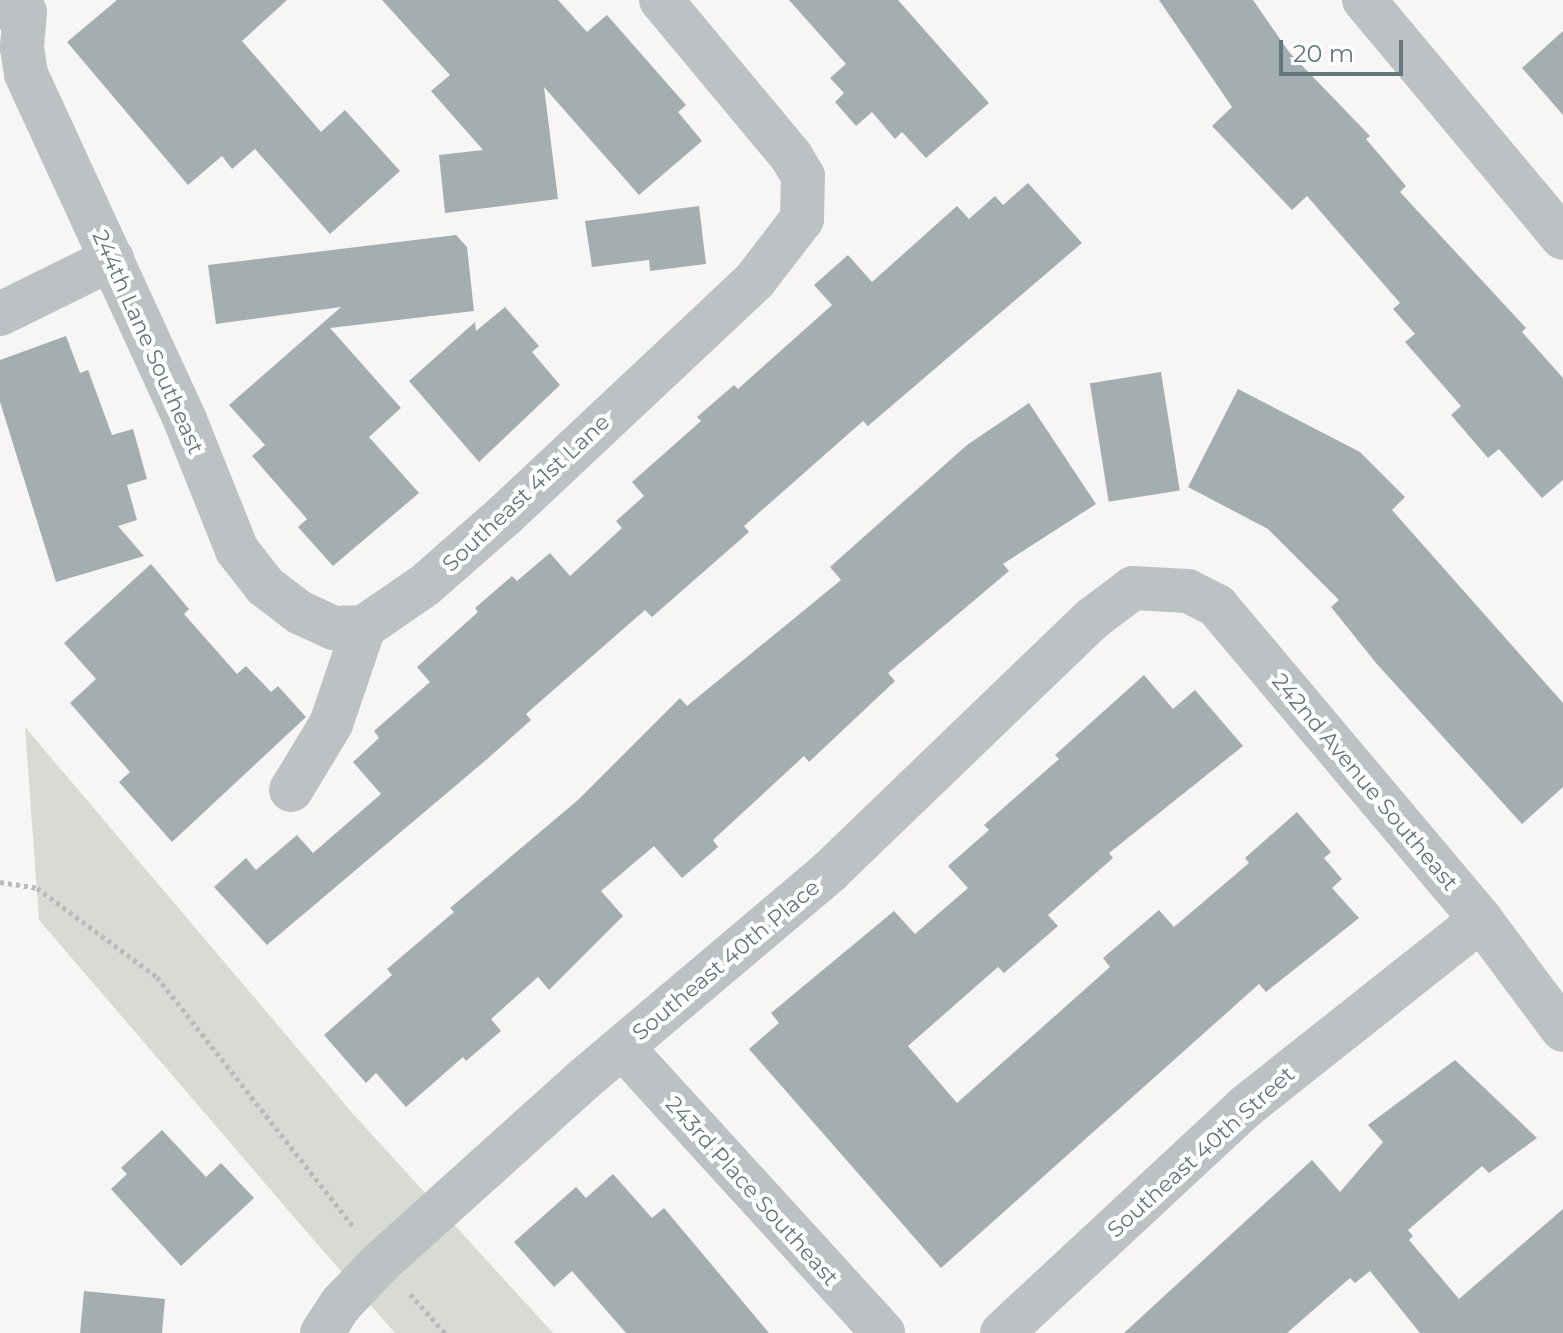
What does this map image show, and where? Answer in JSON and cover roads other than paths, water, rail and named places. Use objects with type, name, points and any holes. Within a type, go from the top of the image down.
[{"type":"street","name":"Southeast 41st Lane","points":[[364,627],[425,585],[496,524],[755,280],[802,219],[803,176],[791,156],[661,0]]},
{"type":"street","points":[[1364,0],[1563,238]]},
{"type":"street","name":"244th Lane Southeast","points":[[20,6],[26,74],[112,259],[237,550],[265,586],[299,612],[334,628],[364,627]]},
{"type":"street","points":[[0,314],[112,259]]},
{"type":"street","name":"242nd Avenue Southeast","points":[[1133,588],[1188,591],[1217,606],[1481,920],[1563,1030]]},
{"type":"street","name":"Southeast 40th Place","points":[[322,1333],[341,1304],[381,1262],[623,1048],[847,857],[1092,619],[1133,588]]},
{"type":"street","points":[[291,790],[331,724],[364,627]]},
{"type":"street","name":"Southeast 40th Street","points":[[1002,1333],[1245,1107],[1481,920]]},
{"type":"street","name":"243rd Place Southeast","points":[[623,1048],[883,1333]]}]
